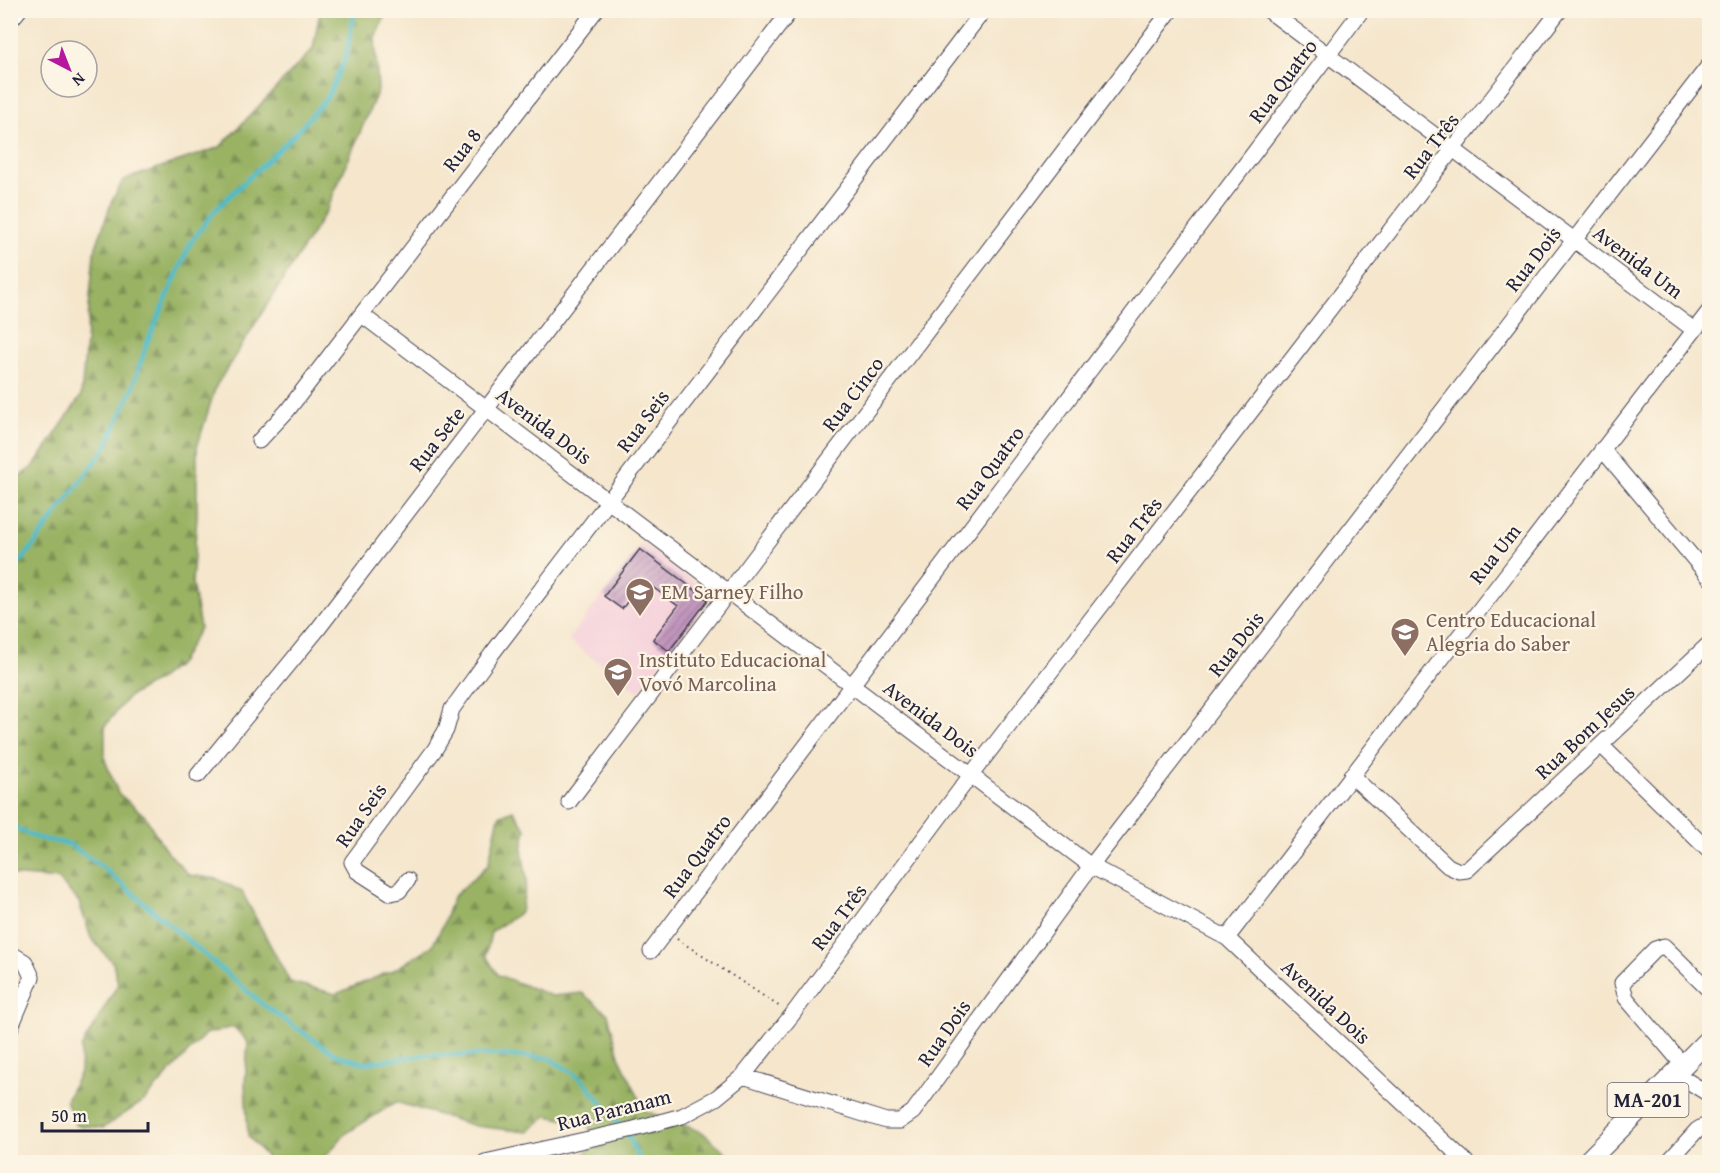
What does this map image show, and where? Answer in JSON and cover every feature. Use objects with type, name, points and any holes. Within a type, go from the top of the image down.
[{"type":"main road","name":"MA-201","points":[[1587,1162],[1710,1038]]},
{"type":"street","points":[[10,21],[19,10]]},
{"type":"street","name":"Rua 8","points":[[259,441],[277,423],[362,315],[596,10]]},
{"type":"street","name":"Rua Sete","points":[[198,775],[318,629],[791,10]]},
{"type":"street","name":"Rua Seis","points":[[408,880],[399,891],[391,893],[357,871],[352,862],[442,738],[459,698],[984,10]]},
{"type":"street","name":"Rua Cinco","points":[[569,802],[1171,10]]},
{"type":"street","name":"Avenida Um","points":[[1268,10],[1694,330]]},
{"type":"street","name":"Rua Quatro","points":[[651,951],[1362,10]]},
{"type":"street","name":"Rua Três","points":[[742,1076],[792,1015],[971,775],[1560,10]]},
{"type":"street","name":"Rua Dois","points":[[742,1076],[886,1121],[900,1121],[913,1112],[1007,979],[1091,866],[1710,64]]},
{"type":"street","name":"Rua Um","points":[[1227,938],[1710,310]]},
{"type":"street","name":"Avenida Dois","points":[[362,315],[1091,866],[1227,938],[1466,1162]]},
{"type":"street","points":[[1602,449],[1710,578]]},
{"type":"street","name":"Rua Bom Jesus","points":[[1351,775],[1448,866],[1459,872],[1467,870],[1710,643]]},
{"type":"street","points":[[1602,746],[1710,852]]},
{"type":"street","points":[[1710,991],[1664,946],[1655,949],[1622,983],[1626,998],[1679,1069],[1710,1095]]},
{"type":"street","points":[[10,953],[26,962],[32,977],[10,1029]]},
{"type":"street","name":"Rua Paranam","points":[[485,1162],[634,1130],[682,1116],[716,1098],[742,1076]]},
{"type":"street","points":[[1668,1162],[1697,1130],[1702,1127],[1710,1129]]},
{"type":"path","points":[[666,932],[792,1015]]},
{"type":"shaded area","name":"EM Sarney Filho","points":[[642,543],[711,595],[639,692],[568,640]]},
{"type":"green space","points":[[320,11],[388,11],[375,37],[378,90],[327,210],[216,386],[197,447],[197,517],[192,583],[200,628],[180,663],[158,680],[128,697],[105,726],[105,760],[118,793],[145,816],[164,848],[189,875],[218,879],[242,892],[290,982],[336,994],[394,970],[432,946],[443,925],[453,897],[488,865],[499,816],[513,810],[526,829],[522,850],[527,880],[521,912],[491,932],[486,956],[498,975],[552,996],[582,993],[608,1014],[619,1056],[645,1111],[702,1132],[737,1162],[563,1162],[578,1160],[597,1143],[587,1124],[547,1116],[527,1132],[475,1126],[396,1102],[345,1134],[323,1159],[270,1161],[248,1136],[245,1084],[248,1042],[234,1027],[205,1034],[144,1101],[103,1128],[76,1125],[66,1100],[80,1072],[81,1048],[118,984],[113,963],[91,938],[79,902],[58,879],[11,875],[10,483],[34,466],[81,396],[94,253],[111,203],[123,180],[220,147],[313,49]]},
{"type":"building","points":[[640,549],[708,600],[669,651],[653,639],[678,606],[643,580],[622,609],[604,596]]},
{"type":"waterway","points":[[10,570],[24,558],[106,447],[132,390],[147,343],[191,242],[217,208],[295,134],[328,96],[345,59],[355,10]]},
{"type":"waterway","points":[[10,825],[37,838],[69,844],[102,867],[266,1007],[336,1055],[365,1063],[425,1055],[549,1058],[581,1078],[623,1128]]},
{"type":"waterway","points":[[628,1135],[640,1162]]},
{"type":"place","name":"EM Sarney Filho","points":[[640,618]]},
{"type":"place","name":"Centro Educacional Alegria do Saber","points":[[1405,658]]},
{"type":"place","name":"Instituto Educacional Vovó Marcolina","points":[[618,698]]}]
